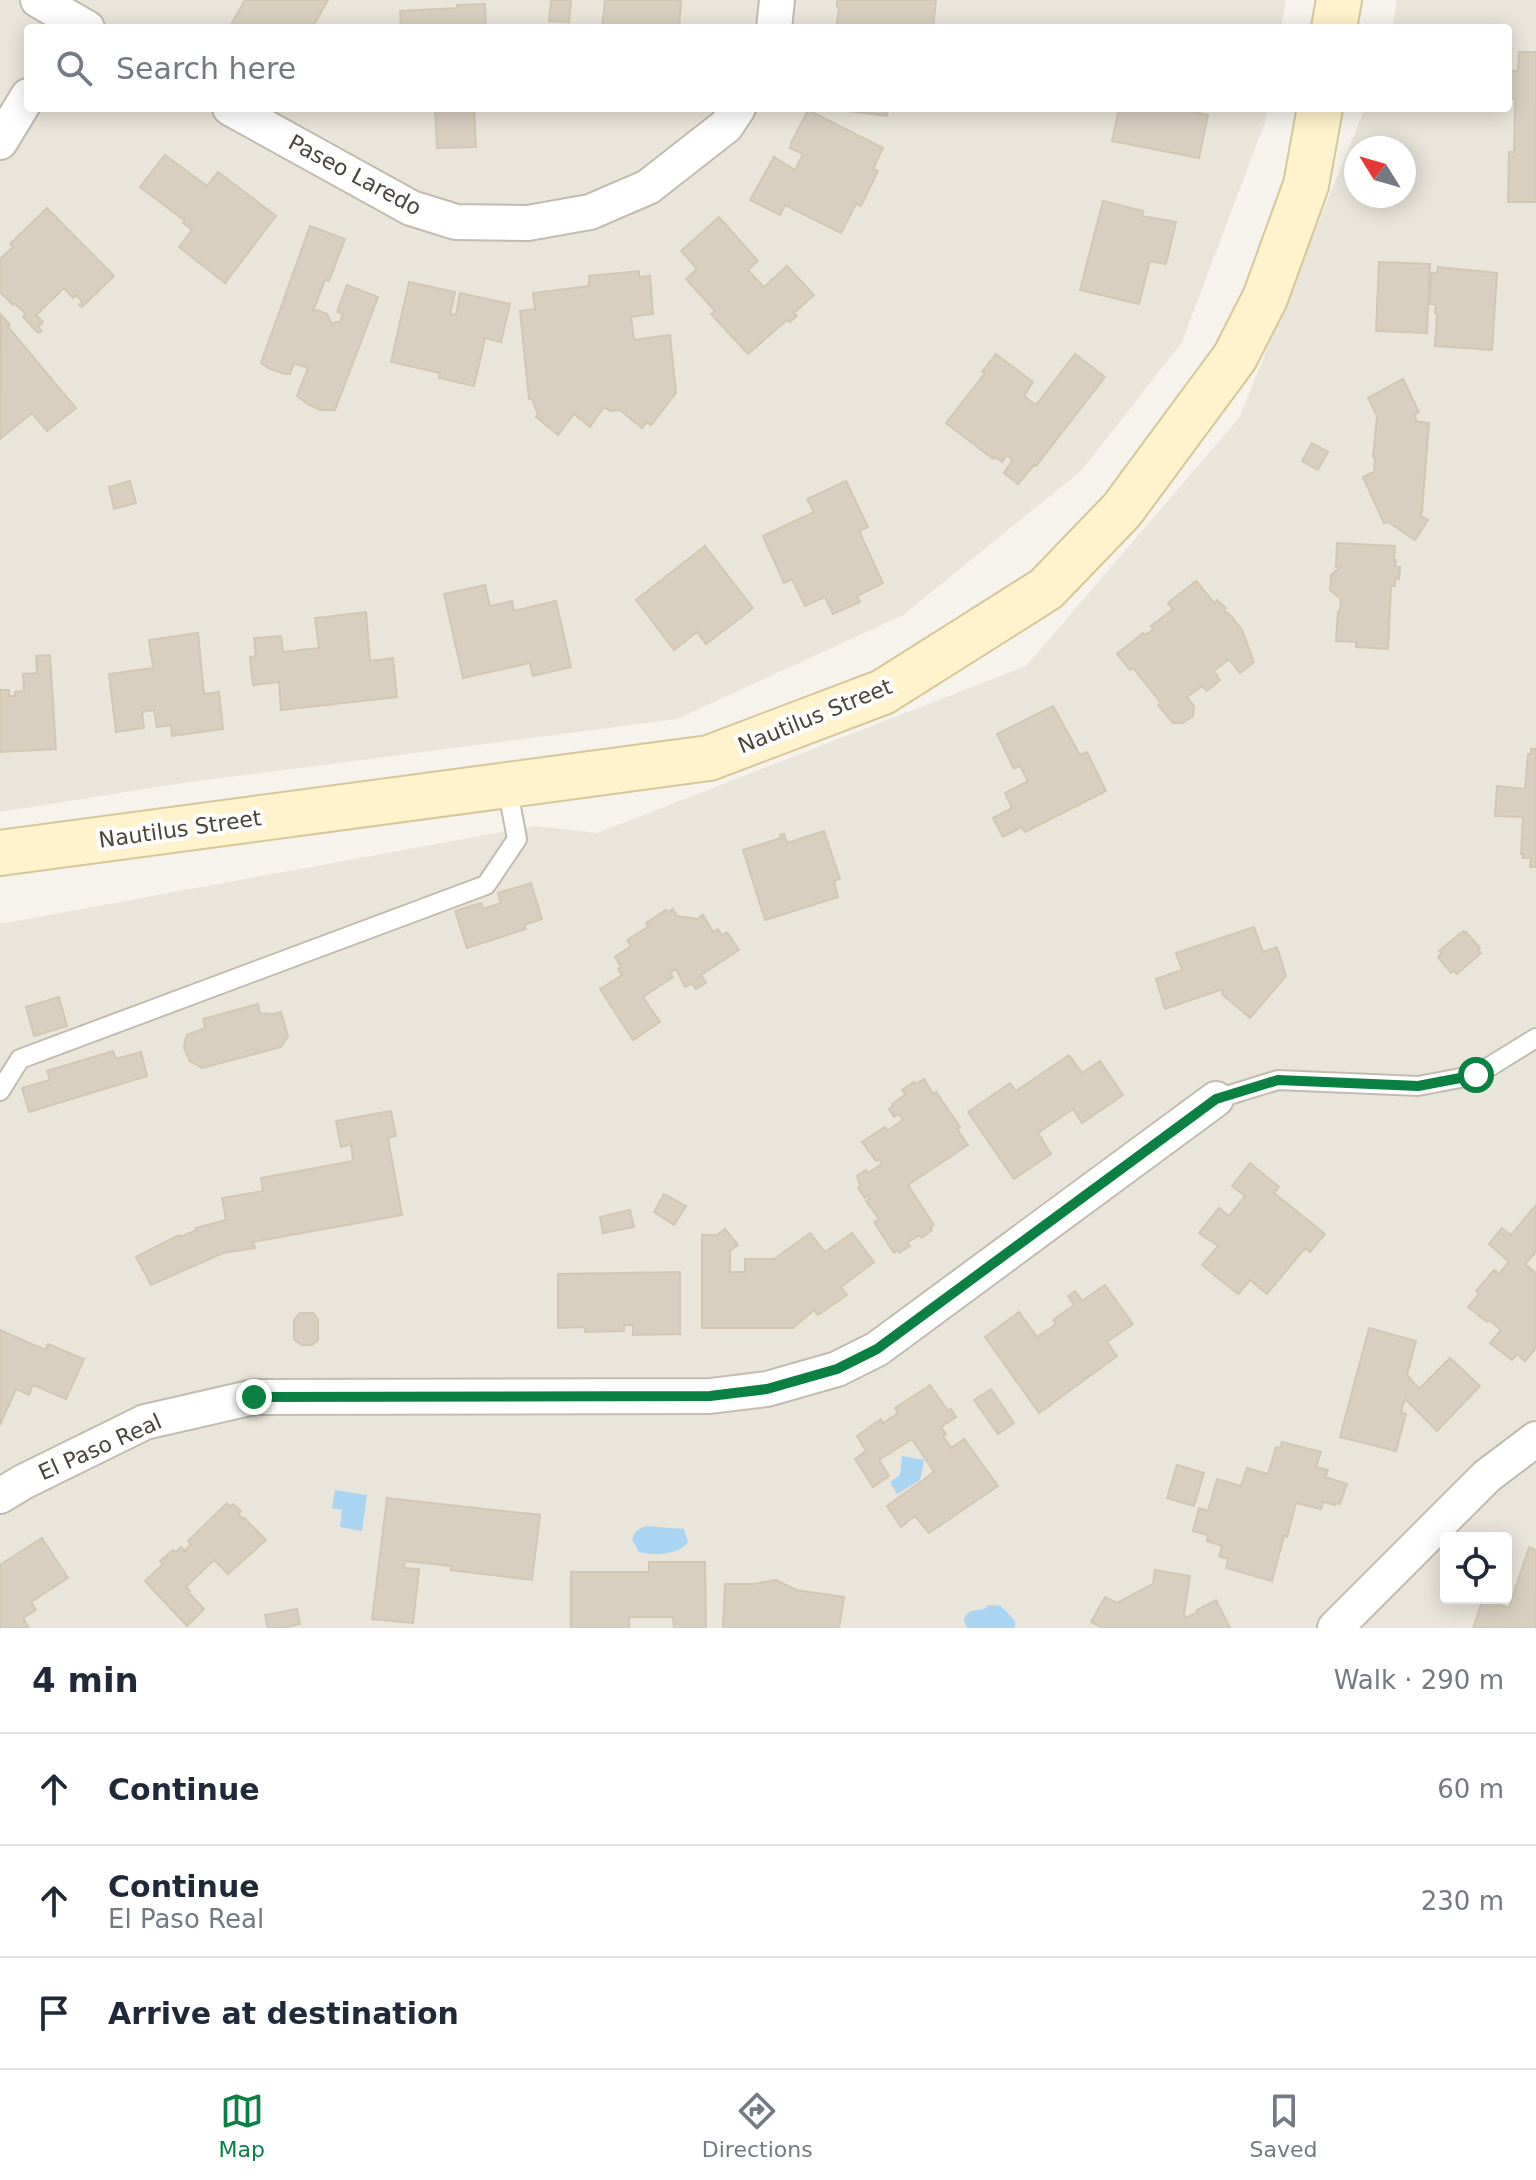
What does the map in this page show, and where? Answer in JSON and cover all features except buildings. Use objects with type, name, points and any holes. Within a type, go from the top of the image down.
[{"type":"main road","points":[[1335,24],[1339,0]]},
{"type":"main road","name":"Nautilus Street","points":[[0,853],[709,758],[883,692],[1046,589],[1122,510],[1235,357],[1265,298],[1306,185],[1319,112]]},
{"type":"street","points":[[38,0],[74,24]]},
{"type":"street","points":[[774,24],[777,0]]},
{"type":"street","points":[[0,142],[24,103]]},
{"type":"street","name":"Paseo Laredo","points":[[237,112],[411,208],[456,222],[528,223],[590,212],[648,187],[726,126],[735,112]]},
{"type":"street","name":"El Paso Real","points":[[0,1496],[145,1422],[254,1397],[710,1396],[767,1389],[837,1369],[877,1349],[1216,1099]]},
{"type":"street","points":[[1335,1628],[1487,1476],[1536,1439]]},
{"type":"lane","points":[[0,1091],[20,1059],[486,885],[517,839],[507,785]]},
{"type":"lane","points":[[1216,1099],[1278,1080],[1418,1086],[1461,1078],[1476,1075],[1536,1038]]},
{"type":"shaded area","points":[[0,0],[1286,0],[1282,24],[24,24],[24,112],[1267,112],[1182,342],[1082,470],[903,615],[677,719],[176,784],[0,812]]},
{"type":"shaded area","points":[[1397,0],[1536,0],[1536,1628],[0,1628],[0,924],[535,826],[597,833],[1026,666],[1239,418],[1344,160],[1344,208],[1416,208],[1416,136],[1354,136],[1363,112],[1512,112],[1512,24],[1393,24]]},
{"type":"water","points":[[902,1456],[924,1460],[920,1480],[897,1494],[890,1482],[900,1475]]},
{"type":"water","points":[[335,1490],[367,1495],[362,1531],[340,1527],[342,1510],[332,1508]]},
{"type":"water","points":[[645,1526],[684,1529],[688,1542],[679,1550],[665,1553],[639,1552],[632,1539],[636,1531]]},
{"type":"water","points":[[989,1605],[1001,1606],[1015,1621],[1015,1628],[967,1628],[964,1621],[967,1614]]},
{"type":"route","points":[[254,1397],[710,1396],[767,1389],[837,1369],[877,1349],[1216,1099],[1278,1080],[1418,1086],[1476,1075]]}]
